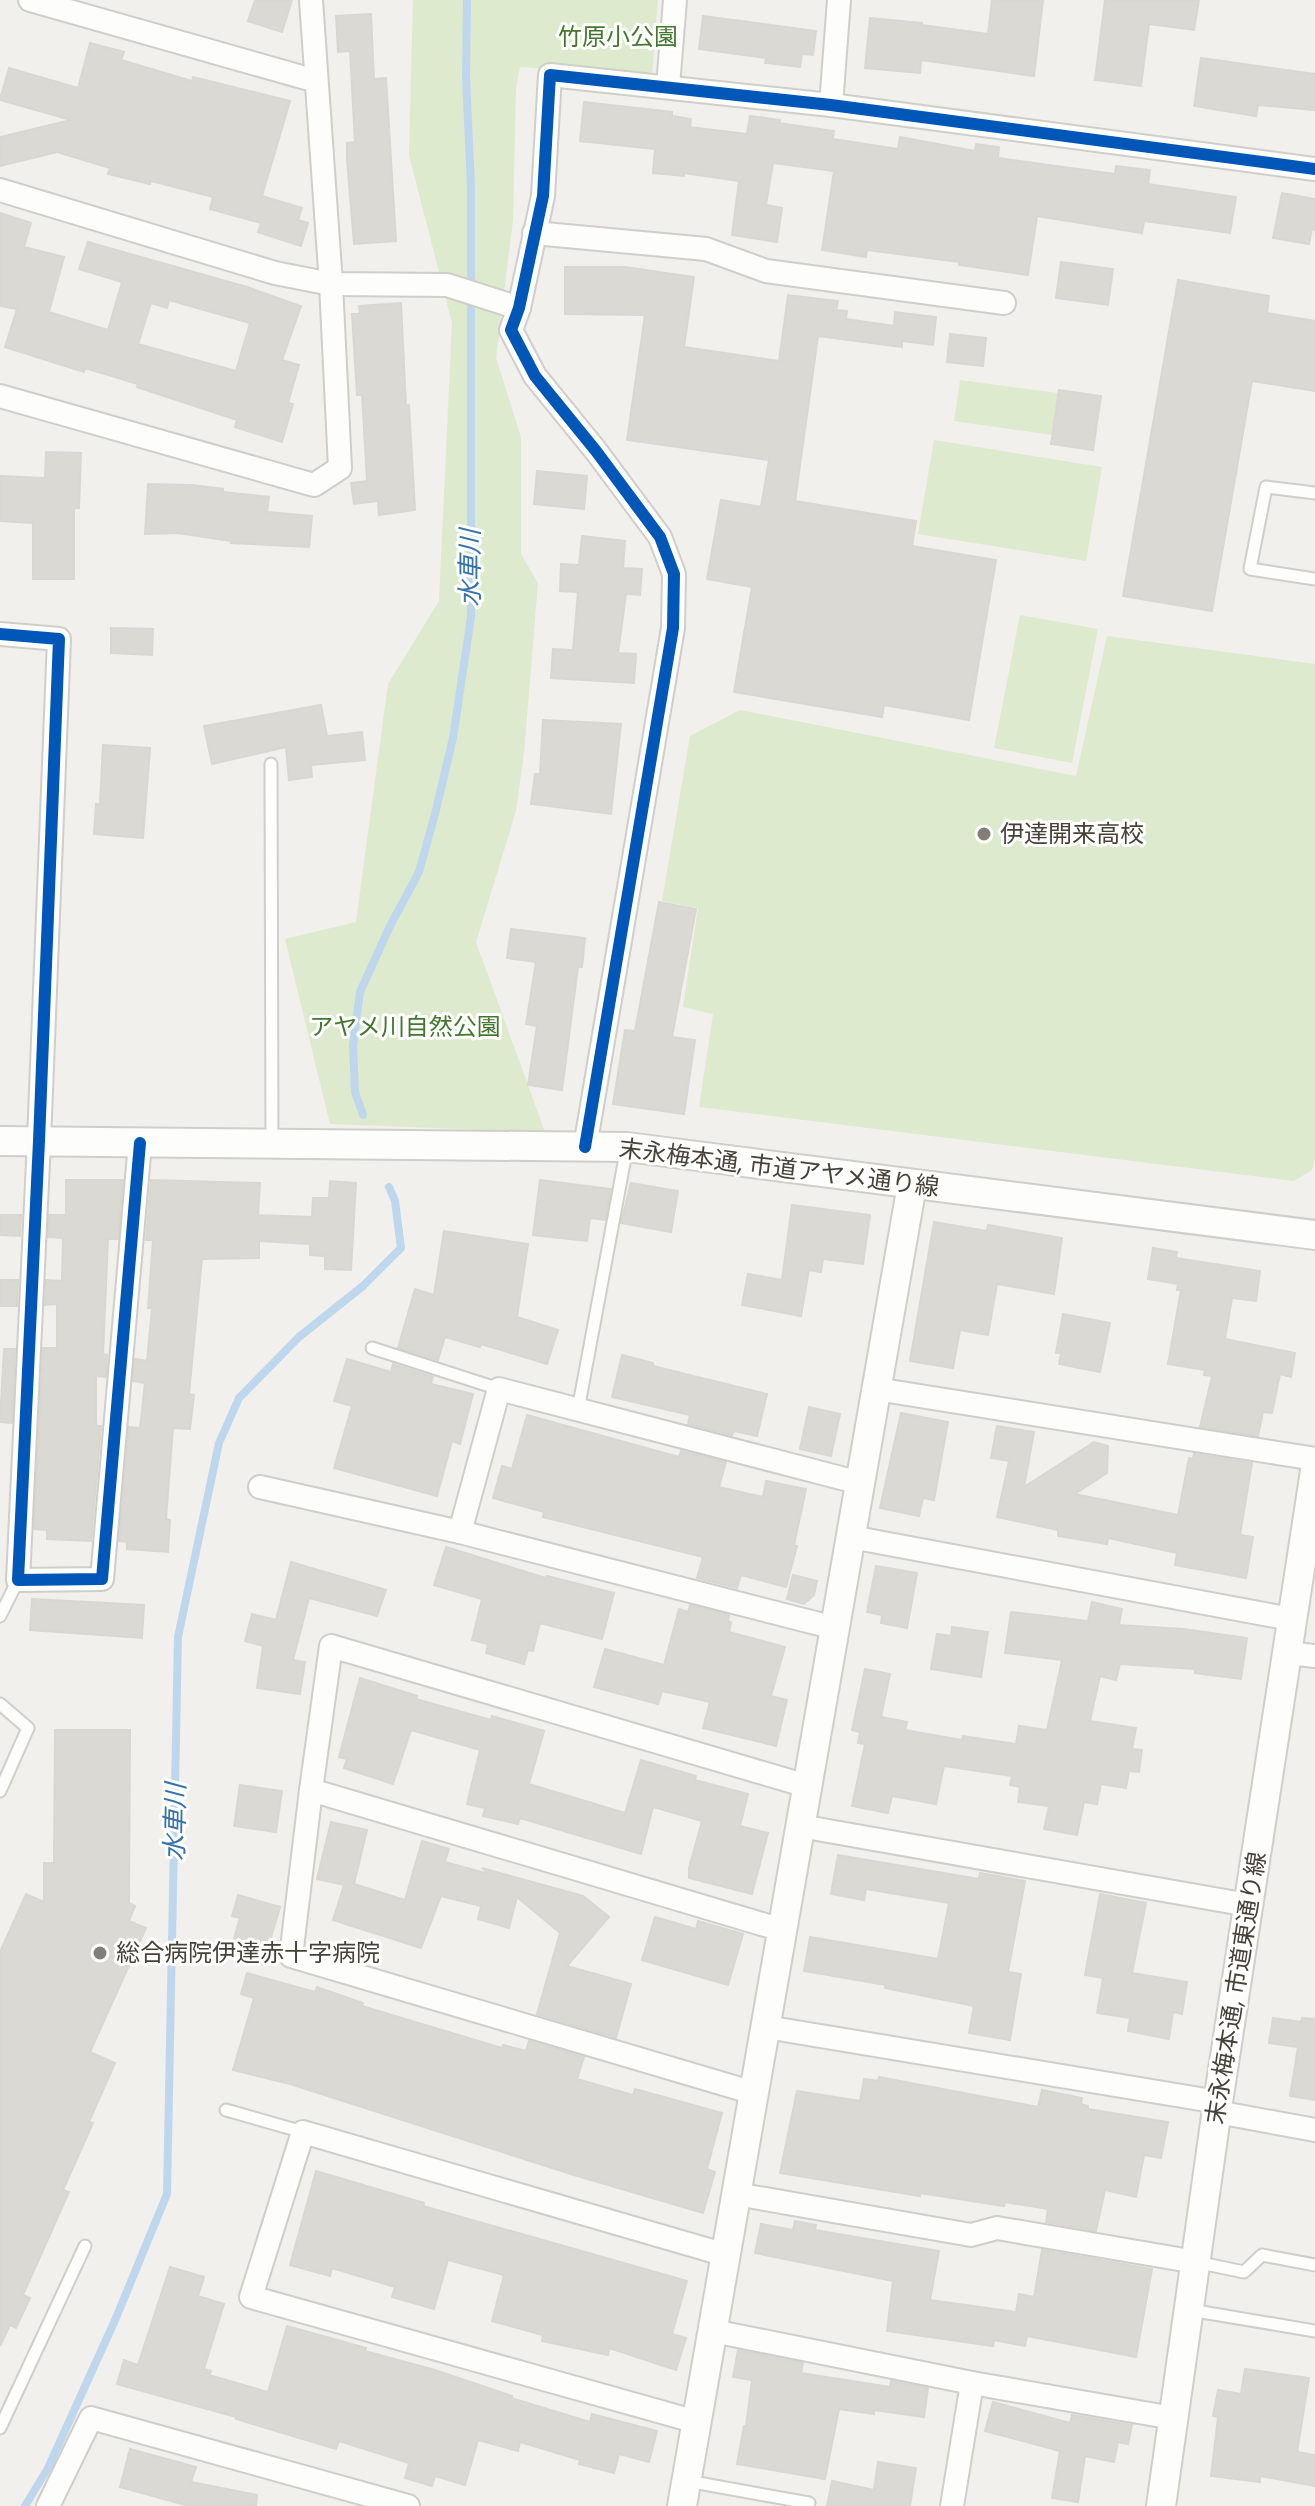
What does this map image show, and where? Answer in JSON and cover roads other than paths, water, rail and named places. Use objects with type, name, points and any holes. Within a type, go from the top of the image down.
[{"type":"street","points":[[30,0],[316,81]]},
{"type":"street","points":[[0,396],[314,485],[340,468],[311,0]]},
{"type":"street","points":[[668,86],[675,0]]},
{"type":"street","points":[[831,105],[839,0]]},
{"type":"street","points":[[585,1147],[673,628],[674,574],[660,537],[535,376],[511,330],[519,308],[543,196],[550,75],[831,105],[1315,169]]},
{"type":"street","points":[[0,190],[275,273],[331,284],[447,285],[519,308]]},
{"type":"street","points":[[534,233],[706,249],[766,271],[1004,303]]},
{"type":"street","points":[[0,634],[59,639],[18,1580],[102,1579],[140,1143]]},
{"type":"street","name":"末永梅本通, 市道アヤメ通り線","points":[[0,1141],[627,1147],[1315,1235]]},
{"type":"street","points":[[684,2494],[912,1185]]},
{"type":"street","points":[[460,1532],[499,1389],[860,1483]]},
{"type":"street","points":[[876,1389],[1315,1459]]},
{"type":"street","name":"末永梅本通, 市道東通り線","points":[[1161,2506],[1248,1905],[1302,1654],[1291,1619],[1315,1471]]},
{"type":"street","points":[[260,1487],[460,1532],[835,1628]]},
{"type":"street","points":[[851,1537],[1291,1619]]},
{"type":"street","points":[[754,2093],[291,1956],[331,1646],[807,1786]]},
{"type":"street","points":[[311,1790],[782,1930]]},
{"type":"street","points":[[800,1826],[1248,1905]]},
{"type":"street","points":[[766,2027],[1218,2107],[1315,2130]]},
{"type":"street","points":[[697,2422],[251,2297],[303,2132],[726,2255]]},
{"type":"street","points":[[736,2194],[971,2235],[997,2228],[1196,2262]]},
{"type":"street","points":[[713,2331],[972,2383],[1173,2418]]},
{"type":"street","points":[[952,2506],[972,2383]]},
{"type":"street","points":[[48,2506],[91,2418],[408,2506]]},
{"type":"lane","points":[[1315,493],[1266,487],[1250,569],[1315,579]]},
{"type":"lane","points":[[271,764],[272,1144]]},
{"type":"lane","points":[[578,1410],[627,1147]]},
{"type":"lane","points":[[372,1348],[499,1389]]},
{"type":"lane","points":[[0,1616],[18,1580]]},
{"type":"lane","points":[[0,1704],[28,1728],[0,1791]]},
{"type":"lane","points":[[226,2110],[303,2132]]},
{"type":"lane","points":[[0,2428],[85,2246]]},
{"type":"lane","points":[[1196,2262],[1244,2272],[1262,2255],[1315,2265]]},
{"type":"lane","points":[[1189,2309],[1315,2331]]},
{"type":"lane","points":[[684,2494],[809,2503]]},
{"type":"waterway","name":"水車川","points":[[363,1115],[355,1092],[353,1045],[360,992],[419,872],[453,738],[471,617],[471,187],[466,77],[467,0]]},
{"type":"waterway","name":"水車川","points":[[25,2506],[48,2468],[116,2318],[167,2194],[178,1637],[219,1443],[239,1398],[299,1337],[363,1286],[401,1248],[395,1201],[389,1187]]},
{"type":"place","name":"伊達開来高校","points":[[984,834]]},
{"type":"place","name":"総合病院伊達赤十字病院","points":[[100,1953]]},
{"type":"park label","name":"竹原小公園","points":[[618,37]]},
{"type":"park label","name":"アヤメ川自然公園","points":[[405,1027]]}]
